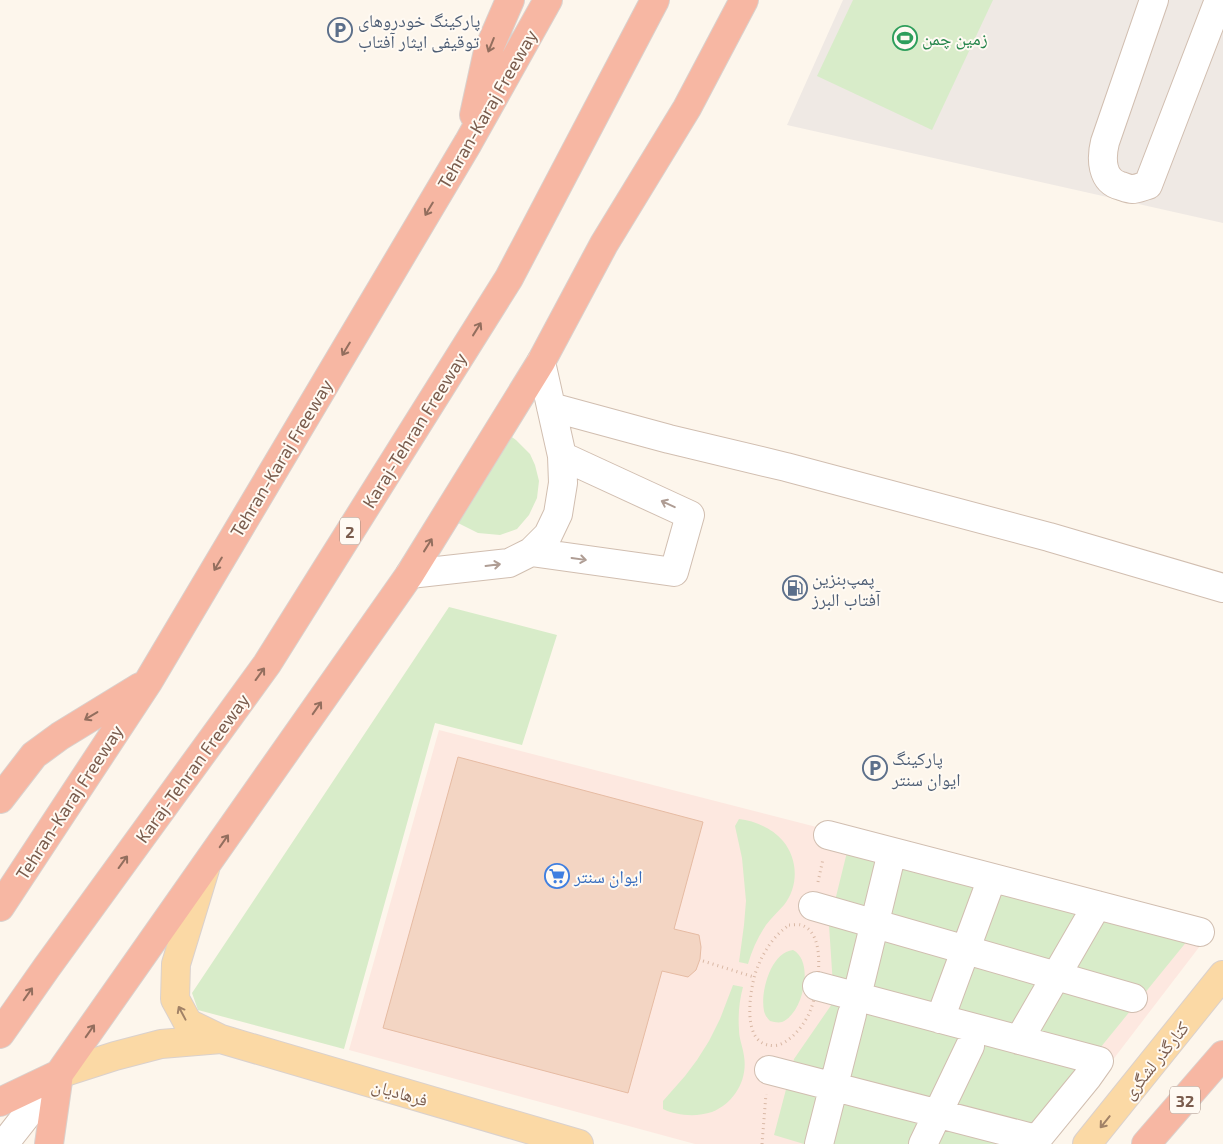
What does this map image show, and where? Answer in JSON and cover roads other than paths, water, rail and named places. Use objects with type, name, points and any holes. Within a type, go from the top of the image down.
[{"type":"highway","points":[[468,143],[488,51],[510,0]]},
{"type":"highway","name":"Tehran-Karaj Freeway","points":[[0,907],[148,682],[468,143],[548,0]]},
{"type":"highway","name":"Karaj-Tehran Freeway","points":[[0,1034],[267,664],[509,278],[655,0]]},
{"type":"highway","points":[[49,1144],[59,1074],[410,574],[541,362],[604,244],[687,108],[744,0]]},
{"type":"highway","points":[[0,798],[34,755],[60,736],[148,682]]},
{"type":"highway","points":[[1194,1090],[1223,1039]]},
{"type":"highway","name":"32","points":[[1146,1144],[1223,1055]]},
{"type":"highway","points":[[0,1102],[59,1074]]},
{"type":"main road","points":[[206,867],[176,964],[175,999],[188,1023],[221,1039]]},
{"type":"main road","name":"کنارگذر لشگری","points":[[1086,1144],[1223,975]]},
{"type":"main road","points":[[59,1074],[161,1044],[221,1039]]},
{"type":"main road","name":"فرهادیان","points":[[221,1039],[579,1144]]},
{"type":"street","points":[[1154,0],[1102,154],[1107,178],[1116,185],[1131,189],[1148,185],[1220,0]]},
{"type":"street","points":[[410,574],[509,563],[531,552],[548,535],[558,514],[563,483],[562,456],[541,362]]},
{"type":"street","points":[[551,406],[669,439],[796,470],[1050,537],[1223,588]]},
{"type":"street","points":[[531,552],[674,572],[690,515],[562,456]]},
{"type":"street","points":[[828,835],[1200,932]]},
{"type":"street","points":[[819,1144],[892,852]]},
{"type":"street","points":[[940,1019],[992,878]]},
{"type":"street","points":[[1019,1040],[1097,905]]},
{"type":"street","points":[[810,917],[875,923],[1133,998]]},
{"type":"street","points":[[815,995],[854,1005],[970,1046],[1087,1078]]},
{"type":"street","points":[[769,1070],[937,1113],[1035,1142],[1099,1062],[940,1019],[854,1005]]},
{"type":"street","points":[[923,1144],[970,1046]]},
{"type":"street","points":[[4,1144],[59,1074]]},
{"type":"place","name":"پارکینگ خودروهای توقیفی ایثار آفتاب","points":[[340,30]]},
{"type":"place","name":"زمین چمن","points":[[905,38]]},
{"type":"place","name":"پمپ‌بنزین آفتاب البرز","points":[[795,588]]},
{"type":"place","name":"پارکینگ ایوان سنتر","points":[[875,768]]},
{"type":"place","name":"ایوان سنتر","points":[[557,876]]}]
